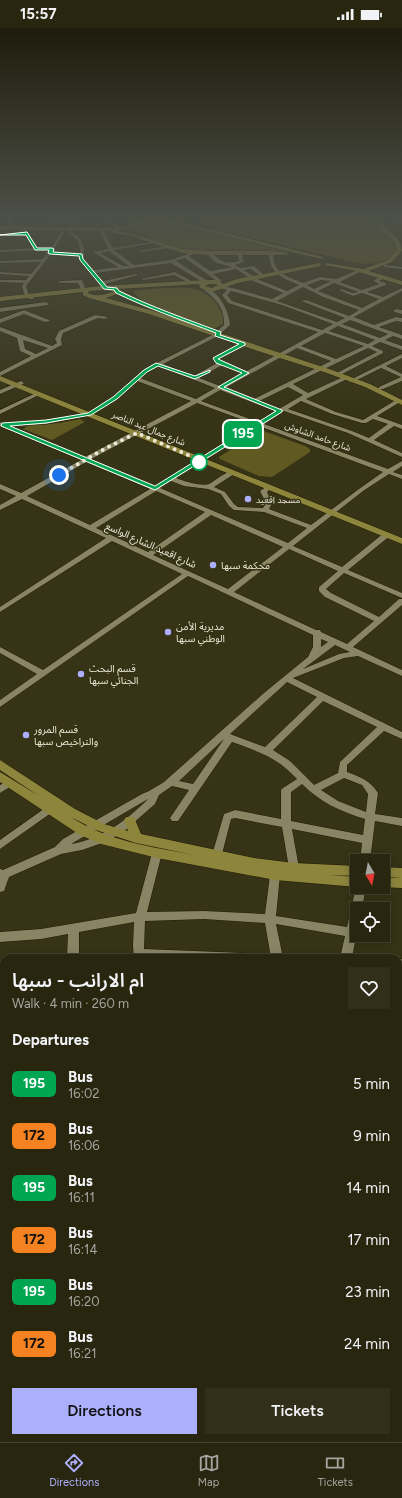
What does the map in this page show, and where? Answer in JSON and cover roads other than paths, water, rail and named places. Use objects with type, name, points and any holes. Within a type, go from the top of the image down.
[{"type":"main road","points":[[0,300],[88,293],[108,296],[117,292],[137,288],[177,285],[205,286],[219,285],[236,281]]},
{"type":"main road","points":[[88,293],[105,286],[194,283],[205,286]]},
{"type":"main road","points":[[105,286],[115,289],[117,292],[156,310],[243,344],[281,355]]},
{"type":"main road","points":[[88,293],[319,368],[378,390],[401,401]]},
{"type":"main road","points":[[319,368],[340,373],[350,379],[381,388],[401,401]]},
{"type":"main road","name":"شارع جمال عبد الناصر","points":[[0,374],[38,394],[87,411]]},
{"type":"main road","name":"شارع جمال عبد الناصر","points":[[0,378],[17,383],[334,511],[402,541]]},
{"type":"main road","name":"شارع جمال عبد الناصر","points":[[205,459],[269,487],[402,536]]},
{"type":"main road","points":[[0,764],[71,812],[115,832],[136,838],[254,863],[294,868],[350,871]]},
{"type":"main road","points":[[3,783],[84,832],[100,839],[157,853],[275,875],[350,881]]},
{"type":"main road","points":[[130,820],[136,838]]},
{"type":"main road","points":[[390,872],[402,873]]},
{"type":"main road","points":[[390,883],[402,883]]},
{"type":"street","points":[[0,281],[27,282],[25,290],[30,297]]},
{"type":"street","points":[[60,282],[80,281],[88,293]]},
{"type":"street","points":[[101,281],[105,286],[118,281]]},
{"type":"street","points":[[146,281],[152,285]]},
{"type":"street","points":[[190,281],[194,283]]},
{"type":"street","points":[[1,424],[46,422],[102,406],[115,398],[146,371],[218,334],[227,325],[228,319],[217,297],[198,281]]},
{"type":"street","points":[[215,281],[219,285],[291,306],[402,348]]},
{"type":"street","points":[[259,281],[287,293]]},
{"type":"street","points":[[294,281],[320,294],[362,310]]},
{"type":"street","points":[[273,301],[312,281]]},
{"type":"street","points":[[333,281],[383,299]]},
{"type":"street","points":[[341,290],[351,295],[384,285],[375,281]]},
{"type":"street","points":[[314,291],[336,282]]},
{"type":"street","points":[[217,297],[219,285]]},
{"type":"street","points":[[231,289],[224,295],[230,302],[367,345],[380,352],[340,373]]},
{"type":"street","points":[[0,508],[86,459],[139,432],[324,332],[336,324],[394,293],[402,291]]},
{"type":"street","points":[[291,306],[320,294]]},
{"type":"street","points":[[304,301],[402,337]]},
{"type":"street","points":[[0,310],[46,304]]},
{"type":"street","points":[[396,311],[402,312]]},
{"type":"street","points":[[0,321],[24,312],[47,321]]},
{"type":"street","points":[[0,374],[61,343],[58,340],[61,332],[97,316],[106,316]]},
{"type":"street","points":[[372,327],[396,319],[402,320]]},
{"type":"street","points":[[0,329],[53,348]]},
{"type":"street","points":[[256,400],[367,345],[402,331]]},
{"type":"street","points":[[20,337],[22,350],[36,356]]},
{"type":"street","points":[[243,344],[216,358],[221,363],[246,373]]},
{"type":"street","points":[[297,346],[335,361]]},
{"type":"street","points":[[91,528],[205,459],[258,424],[305,397],[402,356]]},
{"type":"street","points":[[195,378],[221,363]]},
{"type":"street","points":[[158,364],[282,410],[305,416],[370,440],[402,456]]},
{"type":"street","points":[[381,366],[402,376]]},
{"type":"street","points":[[0,367],[11,368]]},
{"type":"street","name":"شارع حامد الشاوش","points":[[137,379],[402,477]]},
{"type":"street","points":[[381,388],[402,379]]},
{"type":"street","points":[[2,390],[17,383]]},
{"type":"street","points":[[288,384],[320,407],[362,422],[367,422],[401,401]]},
{"type":"street","points":[[0,412],[38,394]]},
{"type":"street","points":[[87,411],[102,406]]},
{"type":"street","points":[[305,416],[320,407]]},
{"type":"street","points":[[321,422],[334,413]]},
{"type":"street","points":[[374,417],[402,427]]},
{"type":"street","points":[[1,424],[155,488],[402,596]]},
{"type":"street","points":[[370,440],[393,424]]},
{"type":"street","points":[[229,592],[334,511],[402,463]]},
{"type":"street","points":[[210,487],[232,472]]},
{"type":"street","points":[[171,479],[184,484],[210,487],[223,493],[231,505],[236,509],[264,510],[312,528]]},
{"type":"street","name":"شارع اقعيد الشارع الواسع","points":[[0,486],[317,632],[402,673]]},
{"type":"street","points":[[264,510],[269,503],[263,491],[269,487]]},
{"type":"street","points":[[148,554],[210,512]]},
{"type":"street","points":[[379,620],[328,595],[323,592],[322,589],[387,535]]},
{"type":"street","points":[[0,610],[111,538]]},
{"type":"street","points":[[0,704],[188,573]]},
{"type":"street","points":[[348,647],[402,601]]},
{"type":"street","points":[[310,657],[316,647],[317,632]]},
{"type":"street","points":[[59,850],[67,842],[145,796],[154,794],[227,736],[310,657],[335,641]]},
{"type":"street","points":[[0,650],[43,674]]},
{"type":"street","points":[[287,679],[342,656],[359,653]]},
{"type":"street","points":[[287,679],[402,736]]},
{"type":"street","points":[[266,751],[323,696]]},
{"type":"street","points":[[366,854],[373,793],[371,788],[365,784],[344,774],[342,772],[343,764],[383,727]]},
{"type":"street","points":[[227,736],[266,751],[283,760],[302,780],[336,806],[370,817],[402,822]]},
{"type":"street","points":[[175,818],[227,736]]},
{"type":"street","points":[[314,789],[344,774]]},
{"type":"street","points":[[294,868],[286,823],[286,790],[289,786],[302,780]]},
{"type":"street","points":[[169,782],[195,788]]},
{"type":"street","points":[[0,888],[1,875],[59,850],[78,847],[115,832],[152,801],[154,794]]},
{"type":"street","points":[[0,845],[48,810]]},
{"type":"street","points":[[217,855],[227,817],[235,814],[368,840]]},
{"type":"street","points":[[139,954],[140,917],[157,853]]},
{"type":"street","points":[[275,875],[270,919],[276,954]]},
{"type":"street","points":[[0,937],[41,934],[140,917],[204,915],[270,919],[350,932]]},
{"type":"street","points":[[73,954],[74,928]]},
{"type":"street","points":[[347,954],[350,937]]},
{"type":"place","name":"مسجد اقعيد","points":[[248,499]]},
{"type":"place","name":"محكمة سبها","points":[[213,565]]},
{"type":"place","name":"مديرية الأمن الوطني سبها","points":[[168,632]]},
{"type":"place","name":"قسم البحث الجنائي سبها","points":[[81,674]]},
{"type":"place","name":"قسم المرور والتراخيص سبها","points":[[26,735]]}]
